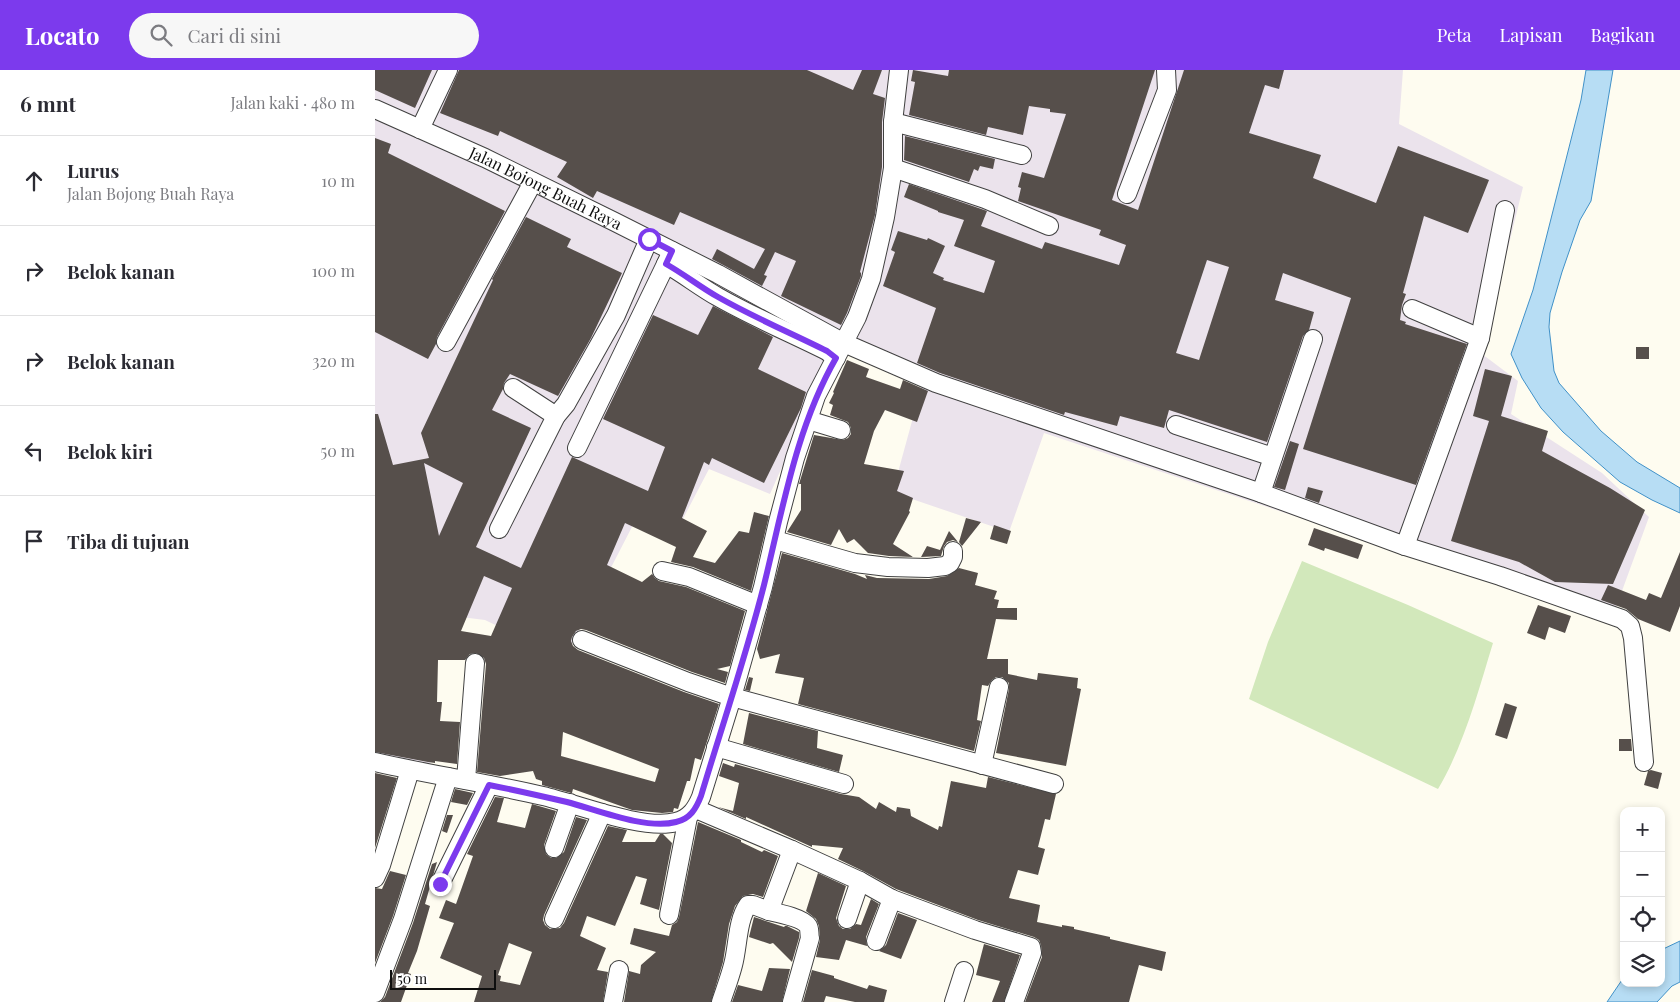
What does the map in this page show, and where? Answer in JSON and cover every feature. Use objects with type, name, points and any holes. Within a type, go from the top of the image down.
[{"type":"street","points":[[420,129],[448,70]]},
{"type":"street","points":[[669,915],[692,813],[701,796],[732,697],[775,540],[787,484],[816,396],[857,317],[871,279],[885,217],[893,168],[893,122],[899,70]]},
{"type":"street","points":[[1127,194],[1167,90],[1166,70]]},
{"type":"street","name":"Jalan Bojong Buah Raya","points":[[375,110],[533,182],[649,239],[669,257],[719,274],[840,350],[1261,493],[1405,546],[1509,579],[1622,619],[1628,623],[1633,638],[1644,762]]},
{"type":"street","points":[[893,122],[1022,156]]},
{"type":"street","points":[[893,168],[985,199],[1049,226]]},
{"type":"street","points":[[446,342],[533,182]]},
{"type":"street","points":[[1405,546],[1481,338],[1505,210]]},
{"type":"street","points":[[499,529],[556,416],[566,404],[615,315],[649,239]]},
{"type":"street","points":[[577,448],[669,257]]},
{"type":"street","points":[[1412,309],[1481,338]]},
{"type":"street","points":[[1261,493],[1313,340]]},
{"type":"street","points":[[513,388],[556,416]]},
{"type":"street","points":[[808,420],[841,430]]},
{"type":"street","points":[[1175,425],[1273,457]]},
{"type":"street","points":[[775,540],[855,563],[888,567],[928,568],[945,566],[950,563],[953,551]]},
{"type":"street","points":[[662,571],[689,577],[758,604]]},
{"type":"street","points":[[582,640],[732,697],[1054,784]]},
{"type":"street","points":[[466,780],[475,663]]},
{"type":"street","points":[[982,765],[999,687]]},
{"type":"street","points":[[716,747],[844,784]]},
{"type":"street","points":[[375,762],[489,785],[570,803],[602,813],[659,824],[676,822],[692,813],[792,850],[892,898],[975,930],[1031,947],[1032,953],[1014,1002]]},
{"type":"street","points":[[375,878],[381,865],[410,770]]},
{"type":"street","points":[[375,993],[403,919],[448,777]]},
{"type":"street","points":[[440,884],[489,785]]},
{"type":"street","points":[[554,848],[570,803]]},
{"type":"street","points":[[554,919],[602,813]]},
{"type":"street","points":[[769,911],[792,850]]},
{"type":"street","points":[[847,919],[860,881]]},
{"type":"street","points":[[875,941],[892,898]]},
{"type":"street","points":[[721,1002],[733,965],[739,930],[746,908],[748,905],[753,904],[801,921],[808,926],[810,938],[792,1002]]},
{"type":"street","points":[[613,1002],[619,970]]},
{"type":"street","points":[[954,1002],[964,971]]},
{"type":"shaded area","points":[[375,70],[1403,70],[1399,124],[1523,187],[1482,354],[1518,381],[1511,414],[1602,473],[1649,517],[1611,621],[1044,433],[1009,532],[856,480],[897,476],[923,381],[835,348],[770,494],[709,469],[675,534],[635,521],[551,684],[516,635],[485,620],[437,614],[430,769],[375,761]]},
{"type":"green space","points":[[1302,561],[1493,643],[1463,736],[1438,789],[1249,699],[1268,642]]},
{"type":"water","points":[[1586,70],[1613,70],[1591,201],[1580,220],[1550,313],[1549,327],[1554,371],[1559,383],[1601,431],[1637,462],[1680,488],[1680,513],[1620,482],[1563,432],[1541,408],[1522,378],[1511,354],[1533,290],[1581,100]]},
{"type":"water","points":[[1680,941],[1680,982],[1672,986],[1657,1002],[1607,1002],[1620,983],[1620,987],[1665,987],[1665,948]]},
{"type":"building","points":[[375,70],[432,70],[415,108],[375,90]]},
{"type":"building","points":[[459,70],[807,70],[853,90],[862,70],[882,70],[873,94],[885,98],[882,122],[882,167],[875,215],[860,272],[861,276],[841,325],[781,296],[796,261],[775,252],[764,275],[767,276],[762,286],[712,259],[717,249],[754,269],[765,249],[680,212],[674,225],[597,191],[593,198],[557,177],[567,162],[500,131],[498,136],[440,113]]},
{"type":"building","points":[[913,70],[948,76],[949,70],[1155,70],[1112,200],[1138,210],[1184,70],[1284,70],[1279,89],[1265,85],[1249,133],[1321,155],[1313,178],[1376,203],[1398,146],[1489,180],[1468,233],[1424,216],[1403,293],[1406,294],[1400,320],[1406,322],[1405,324],[1467,344],[1416,485],[1303,449],[1351,298],[1283,273],[1275,300],[1314,312],[1309,330],[1303,336],[1267,442],[1169,410],[1164,428],[1120,416],[1117,426],[1065,412],[1064,415],[940,373],[917,363],[936,308],[883,286],[895,252],[891,250],[898,231],[927,240],[928,238],[945,246],[933,273],[944,278],[943,280],[984,293],[995,261],[954,246],[964,220],[938,212],[904,197],[909,184],[987,211],[981,226],[1042,249],[1045,242],[1119,265],[1126,245],[1099,235],[1101,230],[1018,201],[1021,188],[1018,187],[1022,172],[1044,178],[1066,114],[1050,112],[1050,109],[1029,106],[1023,135],[988,127],[986,135],[909,115],[915,82],[911,81]],"holes":[[[1207,260],[1229,267],[1199,360],[1176,353]]]},
{"type":"building","points":[[905,136],[995,159],[993,169],[980,166],[978,171],[974,169],[969,182],[904,160]]},
{"type":"building","points":[[375,138],[391,144],[388,153],[505,211],[437,337],[436,344],[428,359],[375,332]]},
{"type":"building","points":[[526,217],[571,239],[567,247],[622,273],[591,338],[558,396],[510,374],[492,410],[531,428],[476,547],[521,568],[572,457],[648,491],[665,447],[603,419],[653,315],[698,335],[713,306],[773,337],[758,369],[806,392],[801,408],[764,483],[712,458],[709,465],[704,462],[682,518],[707,531],[693,557],[715,563],[739,531],[749,533],[754,512],[769,516],[751,591],[693,567],[671,562],[676,547],[625,523],[607,565],[642,582],[652,574],[659,581],[686,587],[745,611],[730,666],[717,669],[728,672],[725,683],[586,630],[576,631],[572,637],[573,646],[578,650],[719,704],[701,760],[695,758],[690,781],[687,781],[678,809],[674,808],[673,812],[662,813],[632,810],[573,789],[571,793],[542,785],[542,781],[536,779],[533,771],[500,776],[477,772],[486,664],[484,658],[476,653],[470,654],[465,660],[438,660],[437,702],[442,702],[440,721],[460,722],[457,764],[428,762],[375,752],[375,414],[378,414],[393,465],[429,458],[421,433],[492,279]],"holes":[[[424,463],[463,483],[439,536]],[[484,576],[512,588],[491,636],[461,631]],[[563,732],[659,769],[655,782],[561,756]]]},
{"type":"building","points":[[1636,347],[1649,347],[1649,359],[1636,359]]},
{"type":"building","points":[[847,360],[869,369],[866,377],[900,389],[903,380],[928,391],[917,422],[885,410],[874,431],[864,464],[904,471],[897,491],[913,498],[910,512],[893,544],[913,557],[868,553],[854,539],[847,543],[839,529],[831,545],[787,532],[801,510],[801,484],[799,484],[814,435],[843,440],[851,434],[848,422],[830,415],[833,405],[829,403]]},
{"type":"building","points":[[1485,369],[1512,376],[1501,416],[1548,431],[1542,451],[1610,488],[1645,510],[1613,584],[1555,582],[1519,562],[1451,541],[1489,421],[1473,416]]},
{"type":"building","points":[[1290,441],[1299,444],[1285,490],[1274,487]]},
{"type":"building","points":[[1308,487],[1323,491],[1319,503],[1305,498]]},
{"type":"building","points":[[966,518],[981,522],[962,546],[959,542]]},
{"type":"building","points":[[994,525],[1011,531],[1007,544],[990,539]]},
{"type":"building","points":[[1314,528],[1363,545],[1358,559],[1325,548],[1324,551],[1308,545]]},
{"type":"building","points":[[949,531],[958,542],[953,540],[947,542],[941,556],[921,557],[927,546],[940,550]]},
{"type":"building","points":[[1680,552],[1680,606],[1670,632],[1638,619],[1626,609],[1601,600],[1608,585],[1646,600],[1649,593],[1661,598]]},
{"type":"building","points":[[782,553],[867,579],[865,575],[877,578],[929,579],[947,576],[959,568],[978,573],[975,585],[997,591],[994,599],[999,600],[997,608],[1017,608],[1017,620],[996,619],[987,659],[1008,659],[1008,674],[1037,680],[1038,673],[1078,678],[1077,688],[1081,689],[1066,766],[996,753],[1009,689],[1009,683],[1002,677],[996,677],[988,686],[982,685],[977,720],[981,721],[974,751],[798,704],[804,678],[775,673],[780,654],[760,659],[757,649]]},
{"type":"building","points":[[1538,605],[1571,616],[1565,633],[1549,627],[1545,640],[1527,633]]},
{"type":"building","points":[[749,677],[753,678],[750,691],[745,690]]},
{"type":"building","points":[[1505,703],[1517,707],[1507,739],[1495,735]]},
{"type":"building","points":[[749,713],[818,731],[817,748],[843,755],[839,772],[743,744]]},
{"type":"building","points":[[1619,739],[1631,739],[1632,751],[1619,751]]},
{"type":"building","points":[[723,763],[734,767],[735,764],[841,794],[859,797],[876,809],[879,802],[896,812],[897,807],[910,809],[911,816],[938,830],[939,826],[942,827],[951,781],[986,788],[988,777],[1056,794],[1050,820],[1045,819],[1038,847],[1045,849],[1038,875],[1018,870],[1009,898],[1040,905],[1037,922],[1062,927],[1062,925],[1074,927],[1074,929],[1110,937],[1110,939],[1166,952],[1162,971],[1139,965],[1129,1002],[1025,1002],[1042,957],[1039,940],[978,920],[896,889],[838,859],[843,848],[812,845],[812,847],[746,817],[746,819],[718,807],[733,811],[739,783],[719,776]]},
{"type":"building","points":[[1648,771],[1662,773],[1658,789],[1644,785]]},
{"type":"building","points":[[375,773],[397,778],[375,848]]},
{"type":"building","points":[[455,789],[473,793],[467,805],[451,802]]},
{"type":"building","points":[[495,797],[504,798],[497,822],[525,828],[532,804],[556,811],[544,845],[546,854],[551,858],[556,858],[564,852],[576,817],[587,820],[544,915],[545,925],[550,929],[560,928],[564,923],[608,826],[627,830],[622,842],[655,842],[660,834],[663,834],[672,843],[659,910],[640,904],[647,879],[636,876],[615,926],[587,916],[580,936],[606,948],[597,970],[608,972],[603,1002],[474,1002],[482,976],[440,958],[454,923],[439,918],[446,900],[456,904],[473,856],[467,854]],"holes":[[[509,943],[532,952],[520,985],[500,981],[501,976],[498,975]]]},
{"type":"building","points":[[447,815],[453,815],[447,833],[442,831]]},
{"type":"building","points":[[698,822],[741,840],[741,842],[762,852],[764,850],[778,856],[763,897],[753,894],[743,896],[735,906],[729,924],[723,962],[711,1002],[624,1002],[629,971],[640,974],[641,965],[656,952],[630,944],[634,928],[669,936],[672,925],[677,922],[679,917]]},
{"type":"building","points":[[437,862],[425,904],[430,906],[417,951],[408,973],[411,974],[401,1002],[380,1002],[385,997],[413,923],[432,864]]},
{"type":"building","points":[[390,871],[406,875],[375,963],[375,888],[382,889]]},
{"type":"building","points":[[818,873],[846,886],[836,918],[839,926],[843,929],[850,929],[856,924],[861,925],[871,899],[879,904],[866,937],[867,946],[846,940],[839,960],[816,957],[820,940],[819,926],[816,919],[806,911]]},
{"type":"building","points":[[898,913],[917,920],[901,959],[879,951],[886,945]]},
{"type":"building","points":[[754,917],[784,927],[787,926],[799,932],[792,962],[773,943],[770,944],[749,937]]},
{"type":"building","points":[[984,944],[1020,955],[1004,1002],[992,1002],[1000,981],[976,975]]},
{"type":"building","points":[[769,968],[790,969],[782,1002],[732,1002],[738,985],[762,991]]},
{"type":"building","points":[[812,970],[834,976],[834,978],[867,989],[869,985],[887,990],[884,1002],[855,1002],[826,996],[824,1002],[803,1002]]},
{"type":"route","points":[[440,884],[489,785],[543,796],[602,813],[659,824],[676,822],[689,817],[696,809],[701,796],[732,697],[763,587],[787,484],[795,458],[816,396],[836,358],[827,351],[720,298],[682,275],[666,264],[672,251],[649,239]]}]
